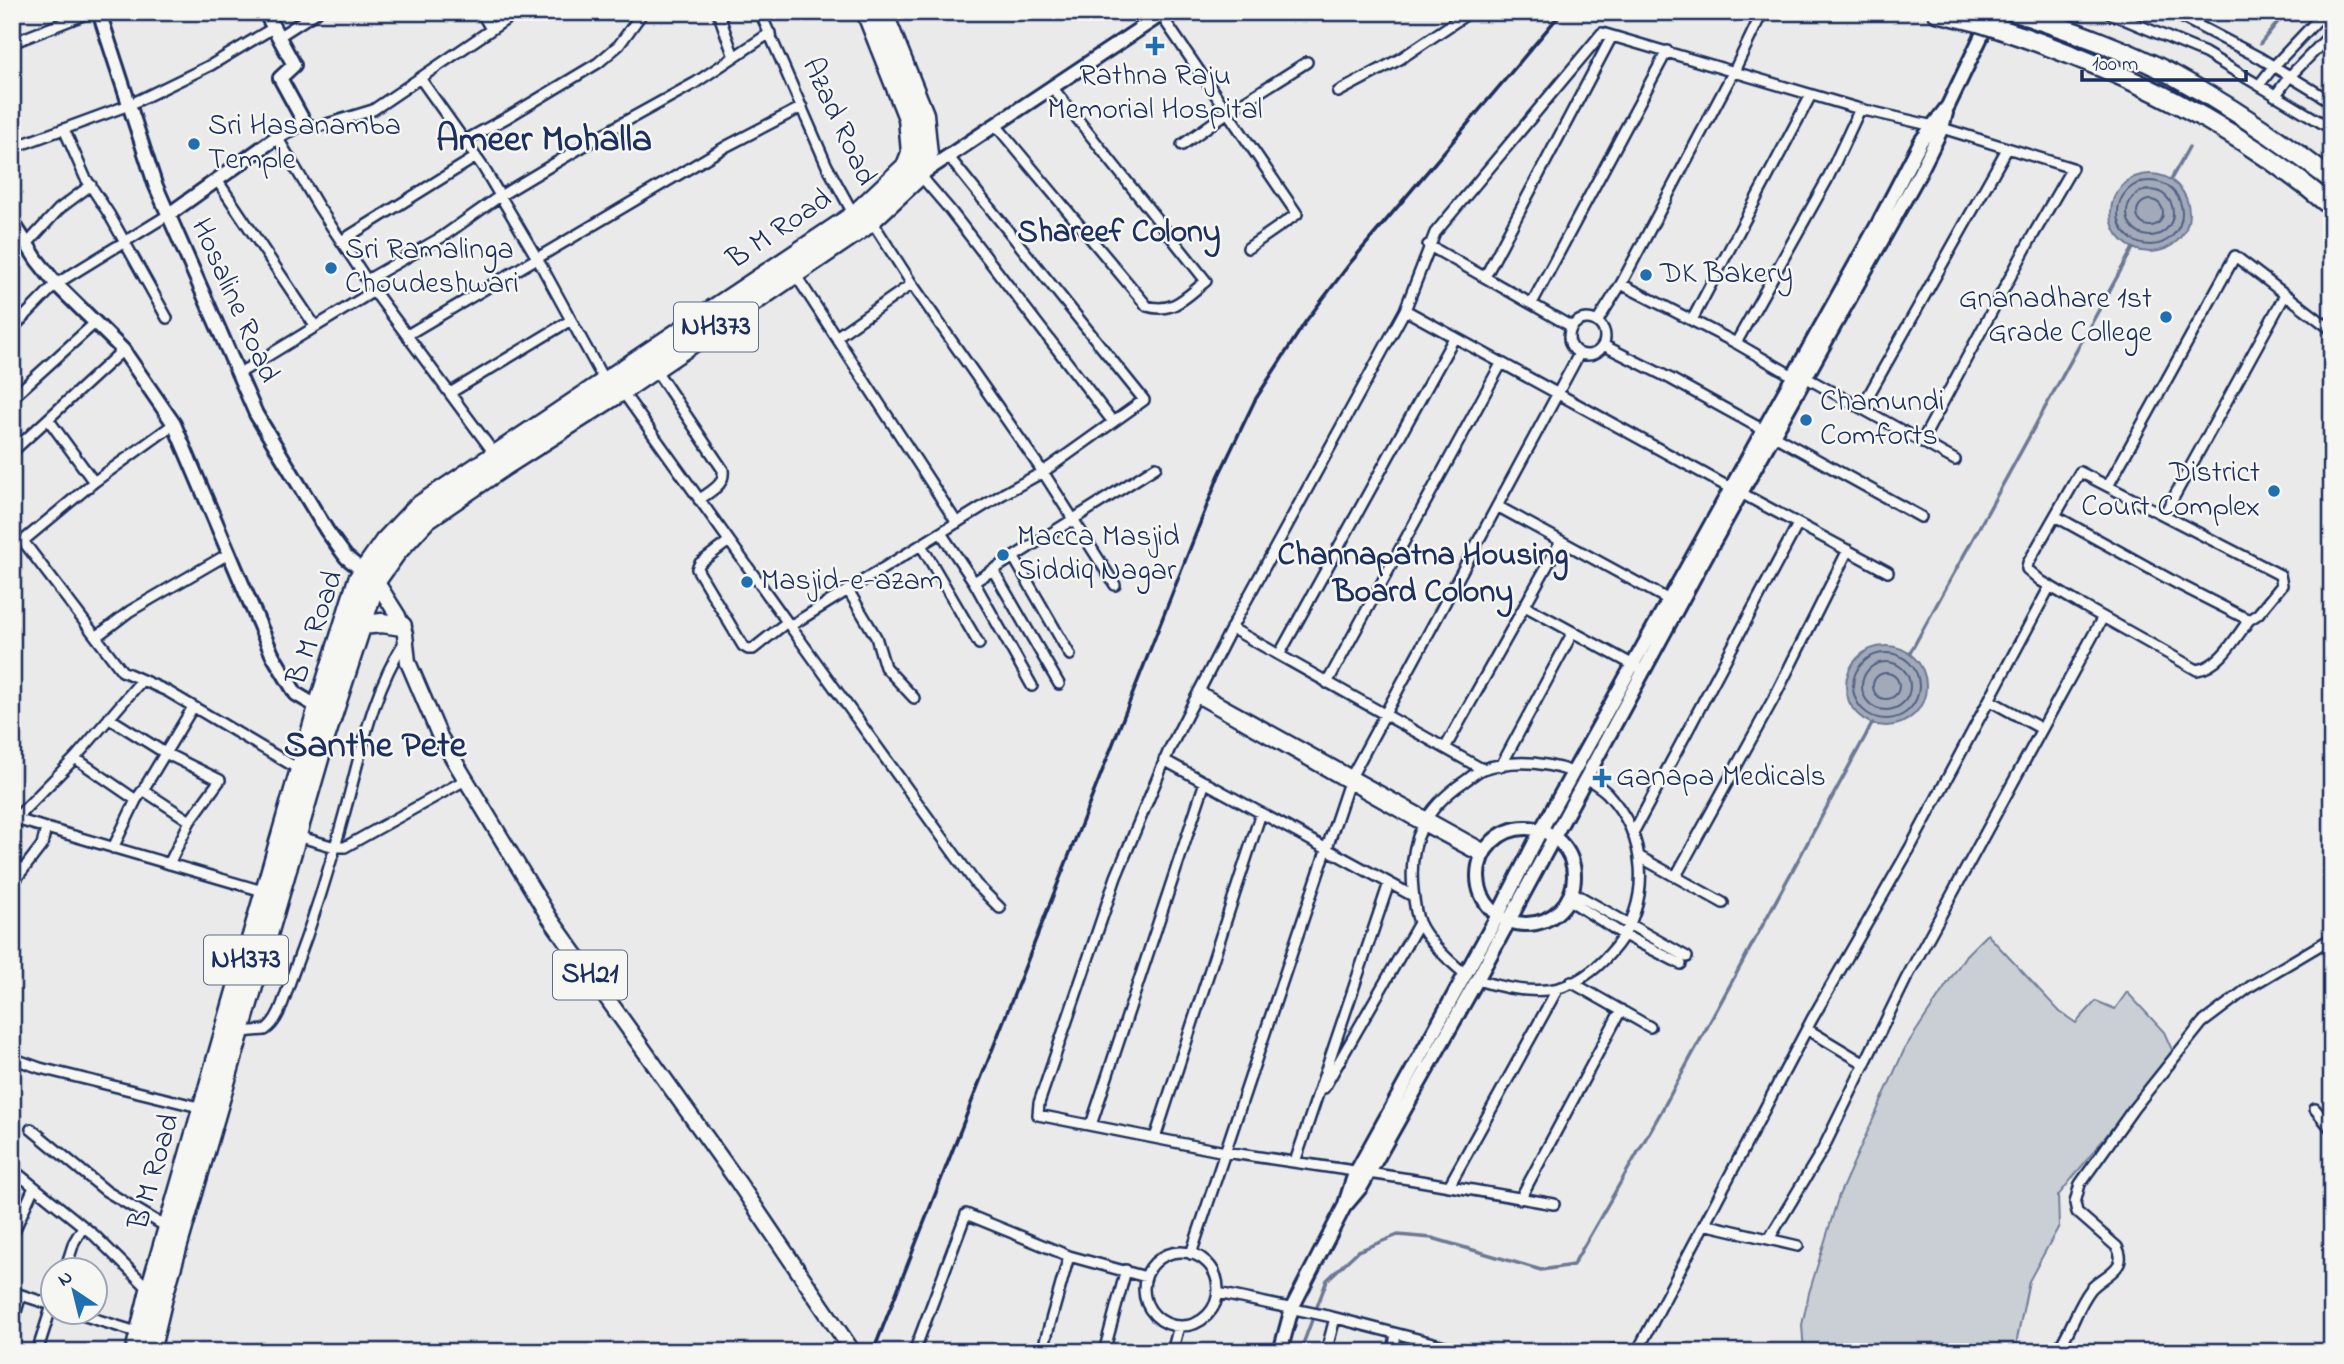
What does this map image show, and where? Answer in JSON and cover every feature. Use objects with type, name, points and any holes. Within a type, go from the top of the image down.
[{"type":"highway","points":[[1937,12],[1989,21],[2147,86],[2215,124],[2332,207]]},
{"type":"highway","points":[[2016,12],[2095,40],[2174,75],[2227,107],[2332,180]]},
{"type":"highway","name":"NH373","points":[[150,1352],[164,1293],[325,738],[362,625],[369,576],[397,553],[427,519],[498,460],[622,391],[655,369],[871,220],[920,175],[928,155],[924,114],[904,87],[880,13]]},
{"type":"highway","name":"B M Road","points":[[498,460],[606,382],[854,215],[906,166],[911,153],[904,87]]},
{"type":"highway","name":"B M Road","points":[[135,1352],[150,1290],[318,707],[358,579],[369,576]]},
{"type":"highway","points":[[362,625],[382,623],[403,634]]},
{"type":"main road","name":"SH21","points":[[369,576],[398,616],[408,662],[440,737],[549,917],[730,1171],[851,1349]]},
{"type":"street","points":[[265,12],[294,65],[280,78],[304,122],[317,127],[373,110],[517,12]]},
{"type":"street","points":[[12,148],[128,105],[317,12]]},
{"type":"street","points":[[481,12],[491,29]]},
{"type":"street","points":[[464,141],[598,63],[619,45],[643,12]]},
{"type":"street","points":[[718,12],[734,57]]},
{"type":"street","name":"Azad Road","points":[[760,12],[827,166],[854,215]]},
{"type":"street","points":[[1338,92],[1399,59],[1470,12]]},
{"type":"street","points":[[1597,322],[1621,284],[1734,70],[1760,12]]},
{"type":"street","points":[[2107,12],[2204,53],[2332,129]]},
{"type":"street","points":[[2172,12],[2274,66],[2332,102]]},
{"type":"street","points":[[2259,85],[2325,12]]},
{"type":"street","points":[[12,43],[98,13]]},
{"type":"street","name":"Hosaline Road","points":[[98,13],[155,184],[256,414],[327,531],[346,557],[369,576]]},
{"type":"street","points":[[1113,422],[920,175],[1163,14],[1297,214],[1248,248]]},
{"type":"street","points":[[1363,1172],[1477,980],[1541,830],[1579,775],[1799,377],[1921,141],[1938,127],[1989,21]]},
{"type":"street","points":[[367,280],[442,237],[500,196],[695,83],[769,33]]},
{"type":"street","points":[[1554,1205],[1363,1172],[1225,1152],[1038,1115],[1039,1103],[1116,877],[1164,760],[1231,628],[1405,310],[1435,233],[1602,33],[1860,109],[1938,127],[2072,168],[1922,441]]},
{"type":"street","points":[[2276,96],[2290,76],[2332,33]]},
{"type":"street","points":[[1485,277],[1612,36]]},
{"type":"street","points":[[1532,303],[1667,51]]},
{"type":"street","points":[[1182,145],[1307,62]]},
{"type":"street","points":[[420,78],[500,196],[606,382]]},
{"type":"street","points":[[995,124],[1147,306],[1166,310],[1176,304],[1206,281],[1052,87]]},
{"type":"street","points":[[1692,320],[1811,95]]},
{"type":"street","points":[[407,335],[727,146],[803,107]]},
{"type":"street","points":[[1736,343],[1827,180],[1860,109]]},
{"type":"street","points":[[13,325],[56,284],[168,215],[278,137],[304,122]]},
{"type":"street","points":[[64,129],[91,185],[167,318]]},
{"type":"street","points":[[278,137],[374,291],[498,460]]},
{"type":"street","points":[[1862,407],[2007,149]]},
{"type":"street","points":[[729,541],[700,563],[697,569],[743,646],[753,649],[788,624],[1043,472],[1144,400],[948,156]]},
{"type":"street","points":[[341,241],[476,157]]},
{"type":"street","points":[[217,180],[315,326]]},
{"type":"street","points":[[27,244],[59,209],[91,185]]},
{"type":"street","points":[[12,220],[56,284],[123,351],[174,424],[272,654],[296,694],[318,707]]},
{"type":"street","points":[[871,220],[912,284],[1043,472],[1115,585]]},
{"type":"street","points":[[1429,245],[1572,327]]},
{"type":"street","points":[[2108,486],[2235,256],[2332,330]]},
{"type":"street","points":[[795,274],[957,523]]},
{"type":"street","points":[[836,337],[912,284]]},
{"type":"street","points":[[1621,284],[1862,407],[1955,460]]},
{"type":"street","points":[[238,374],[374,291]]},
{"type":"street","points":[[2164,515],[2285,295]]},
{"type":"street","points":[[1405,310],[1558,396],[1888,572]]},
{"type":"street","points":[[450,393],[571,320]]},
{"type":"street","points":[[1579,354],[1569,342],[1572,327],[1581,320],[1597,322]]},
{"type":"street","points":[[12,398],[96,322]]},
{"type":"street","points":[[1579,354],[1595,354],[1603,345],[1605,335],[1597,322]]},
{"type":"street","points":[[1279,655],[1454,338]]},
{"type":"street","points":[[1603,345],[1671,379],[1921,517]]},
{"type":"street","points":[[12,452],[123,351]]},
{"type":"street","points":[[1191,1254],[1351,778],[1579,354]]},
{"type":"street","points":[[1327,683],[1501,364]]},
{"type":"street","points":[[655,369],[723,470],[721,484],[699,500]]},
{"type":"street","points":[[622,391],[976,884],[1000,908]]},
{"type":"street","points":[[48,419],[94,482]]},
{"type":"street","points":[[12,548],[94,482],[174,424]]},
{"type":"street","points":[[974,582],[1156,467]]},
{"type":"street","points":[[2080,472],[2108,486],[2280,575],[2282,585],[2258,614],[2249,620],[2229,647],[2206,668],[2197,670],[2050,586],[2027,569],[2080,472]]},
{"type":"street","points":[[1638,668],[1669,600],[1735,491]]},
{"type":"street","points":[[1497,506],[1669,600]]},
{"type":"street","points":[[2055,516],[2249,620]]},
{"type":"street","points":[[1633,833],[1798,524]]},
{"type":"street","points":[[941,533],[974,582],[1032,686]]},
{"type":"street","points":[[23,541],[122,671],[193,707],[302,770]]},
{"type":"street","points":[[1445,748],[1561,541]]},
{"type":"street","points":[[921,545],[979,644]]},
{"type":"street","points":[[1676,876],[1775,696],[1848,550]]},
{"type":"street","points":[[96,637],[130,611],[228,554]]},
{"type":"street","points":[[1014,558],[1070,655]]},
{"type":"street","points":[[993,570],[1059,684]]},
{"type":"street","points":[[1637,1352],[1807,1029],[1910,848],[2050,586]]},
{"type":"street","points":[[848,590],[876,637],[882,663],[914,698]]},
{"type":"street","points":[[1525,606],[1638,668]]},
{"type":"street","points":[[1769,1239],[1823,1149],[1906,979],[2103,617]]},
{"type":"street","points":[[1231,628],[1482,769]]},
{"type":"street","points":[[1501,766],[1573,632]]},
{"type":"street","points":[[240,1032],[265,1030],[274,1021],[309,930],[375,703],[403,634]]},
{"type":"street","points":[[142,680],[75,758],[14,818],[266,892]]},
{"type":"street","points":[[1198,694],[1484,853]]},
{"type":"street","points":[[1989,700],[2042,729]]},
{"type":"street","points":[[113,848],[136,800],[193,707]]},
{"type":"street","points":[[109,718],[165,753],[220,780],[190,821],[169,864]]},
{"type":"street","points":[[75,758],[136,800]]},
{"type":"street","points":[[1164,760],[1413,896]]},
{"type":"street","points":[[1465,974],[1441,951],[1419,923],[1413,896],[1412,860],[1416,839],[1424,822],[1449,792],[1482,769],[1531,762],[1579,775],[1606,793],[1633,833],[1640,856],[1640,888],[1636,911],[1627,930],[1608,956],[1586,975],[1558,988],[1520,989],[1477,980]]},
{"type":"street","points":[[1280,1352],[1344,1207],[1361,1187],[1363,1172],[1465,974],[1554,836],[1579,775]]},
{"type":"street","points":[[297,836],[335,847],[345,847],[467,779]]},
{"type":"street","points":[[1091,1125],[1205,782]]},
{"type":"street","points":[[143,790],[190,821]]},
{"type":"street","points":[[1155,1138],[1261,813]]},
{"type":"street","points":[[12,884],[42,845],[46,828]]},
{"type":"street","points":[[1528,828],[1541,830],[1554,836],[1565,847],[1573,861],[1575,877],[1570,896],[1560,911],[1535,924],[1521,924],[1503,918],[1489,908],[1478,878],[1484,853],[1504,833],[1528,828]]},
{"type":"street","points":[[1640,856],[1723,903]]},
{"type":"street","points":[[1295,1162],[1389,883]]},
{"type":"street","points":[[1570,896],[1684,961]]},
{"type":"street","points":[[1314,1107],[1419,923]]},
{"type":"street","points":[[2056,1352],[2091,1289],[2120,1262],[2121,1254],[2117,1247],[2077,1212],[2075,1203],[2080,1184],[2134,1108],[2202,1023],[2251,986],[2332,938]]},
{"type":"street","points":[[1572,982],[1650,1027]]},
{"type":"street","points":[[1449,1186],[1558,988]]},
{"type":"street","points":[[1520,1199],[1621,1010]]},
{"type":"street","points":[[1807,1029],[1865,1063]]},
{"type":"street","points":[[12,1058],[40,1068],[203,1108]]},
{"type":"street","points":[[2315,1109],[2332,1130]]},
{"type":"street","points":[[31,1129],[106,1191],[168,1228]]},
{"type":"street","points":[[12,1169],[83,1227],[150,1290]]},
{"type":"street","points":[[12,1236],[34,1187]]},
{"type":"street","points":[[914,1352],[966,1214],[1069,1256],[1146,1277]]},
{"type":"street","points":[[1704,1224],[1798,1246]]},
{"type":"street","points":[[69,1256],[83,1227]]},
{"type":"street","points":[[1180,1252],[1191,1254],[1209,1264],[1214,1273],[1218,1293],[1215,1304],[1201,1321],[1179,1326],[1158,1318],[1150,1310],[1144,1289],[1146,1277],[1159,1259],[1180,1252]]},
{"type":"street","points":[[1042,1352],[1069,1256]]},
{"type":"street","points":[[1104,1352],[1126,1270]]},
{"type":"street","points":[[1218,1293],[1297,1309],[1468,1352]]},
{"type":"street","points":[[12,1325],[16,1294],[38,1301]]},
{"type":"street","points":[[1326,1352],[1333,1318]]},
{"type":"street","points":[[108,1323],[141,1334]]},
{"type":"street","points":[[37,1352],[45,1326]]},
{"type":"street","points":[[1172,1352],[1179,1326]]},
{"type":"street","points":[[1393,1352],[1396,1334]]},
{"type":"street","points":[[1605,1352],[1628,1352]]},
{"type":"shaded area","points":[[1987,934],[2060,1012],[2076,1023],[2096,1001],[2115,1009],[2127,992],[2164,1032],[2173,1052],[2058,1196],[2059,1226],[2029,1281],[2017,1339],[2017,1352],[1804,1352],[1802,1325],[1809,1293],[1839,1195],[1905,1048],[1966,955]]},
{"type":"water","points":[[2150,174],[2165,177],[2178,185],[2186,198],[2189,213],[2186,228],[2178,241],[2165,249],[2150,252],[2135,249],[2122,241],[2114,228],[2111,213],[2114,198],[2122,185],[2135,177]]},
{"type":"water","points":[[1886,646],[1901,649],[1914,658],[1923,671],[1926,686],[1923,701],[1914,714],[1901,723],[1886,726],[1871,723],[1858,714],[1849,701],[1846,686],[1849,671],[1858,658],[1871,649]]},
{"type":"waterway","points":[[2260,44],[2286,12]]},
{"type":"waterway","points":[[2171,179],[2189,147]]},
{"type":"waterway","points":[[1910,653],[2133,248]]},
{"type":"waterway","points":[[1300,1352],[1327,1280],[1358,1251],[1398,1235],[1432,1238],[1541,1270],[1573,1265],[1661,1112],[1872,724]]},
{"type":"railway","points":[[873,1352],[1219,475],[1255,400],[1306,321],[1351,262],[1562,12]]},
{"type":"place","name":"Rathna Raju Memorial Hospital","points":[[1155,46]]},
{"type":"place","name":"Sri Hasanamba Temple","points":[[194,144]]},
{"type":"place","name":"Sri Ramalinga Choudeshwari","points":[[331,268]]},
{"type":"place","name":"DK Bakery","points":[[1646,275]]},
{"type":"place","name":"Gnanadhare 1st Grade College","points":[[2166,317]]},
{"type":"place","name":"Chamundi Comforts","points":[[1806,420]]},
{"type":"place","name":"District Court Complex","points":[[2274,491]]},
{"type":"place","name":"Macca Masjid Siddiq Nagar","points":[[1003,555]]},
{"type":"place","name":"Masjid-e-azam","points":[[747,582]]},
{"type":"place","name":"Ganapa Medicals","points":[[1602,778]]},
{"type":"district","name":"Ameer Mohalla","points":[[544,141]]},
{"type":"district","name":"Shareef Colony","points":[[1119,233]]},
{"type":"district","name":"Channapatna Housing Board Colony","points":[[1423,574]]},
{"type":"district","name":"Santhe Pete","points":[[375,747]]}]
